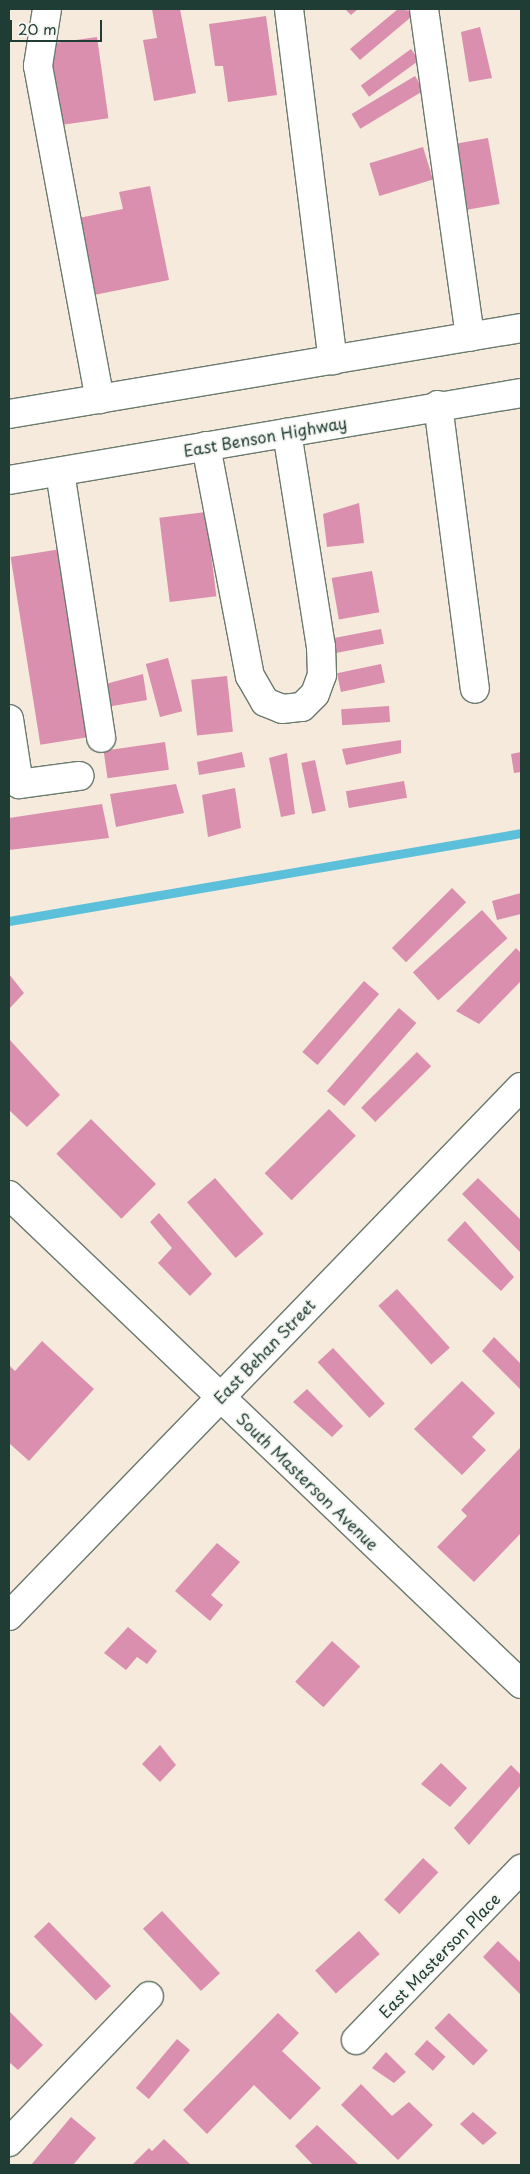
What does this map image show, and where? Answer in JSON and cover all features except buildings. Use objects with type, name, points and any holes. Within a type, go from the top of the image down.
[{"type":"street","points":[[47,9],[38,66],[100,399]]},
{"type":"street","points":[[289,9],[333,360]]},
{"type":"street","points":[[424,9],[470,337]]},
{"type":"street","points":[[9,414],[470,337],[520,331]]},
{"type":"street","name":"East Benson Highway","points":[[9,480],[287,433],[438,405],[521,393]]},
{"type":"street","points":[[438,405],[475,689]]},
{"type":"street","points":[[206,446],[250,676],[266,702],[282,709],[302,707],[315,694],[322,675],[321,647],[287,433]]},
{"type":"street","points":[[60,472],[101,738]]},
{"type":"street","points":[[9,719],[19,784],[80,776]]},
{"type":"street","name":"East Behan Street","points":[[9,1616],[219,1396],[521,1087]]},
{"type":"street","name":"South Masterson Avenue","points":[[9,1195],[521,1684]]},
{"type":"street","name":"East Masterson Place","points":[[356,2040],[521,1869]]},
{"type":"street","points":[[9,2142],[149,1996]]},
{"type":"waterway","points":[[9,921],[521,833]]}]
